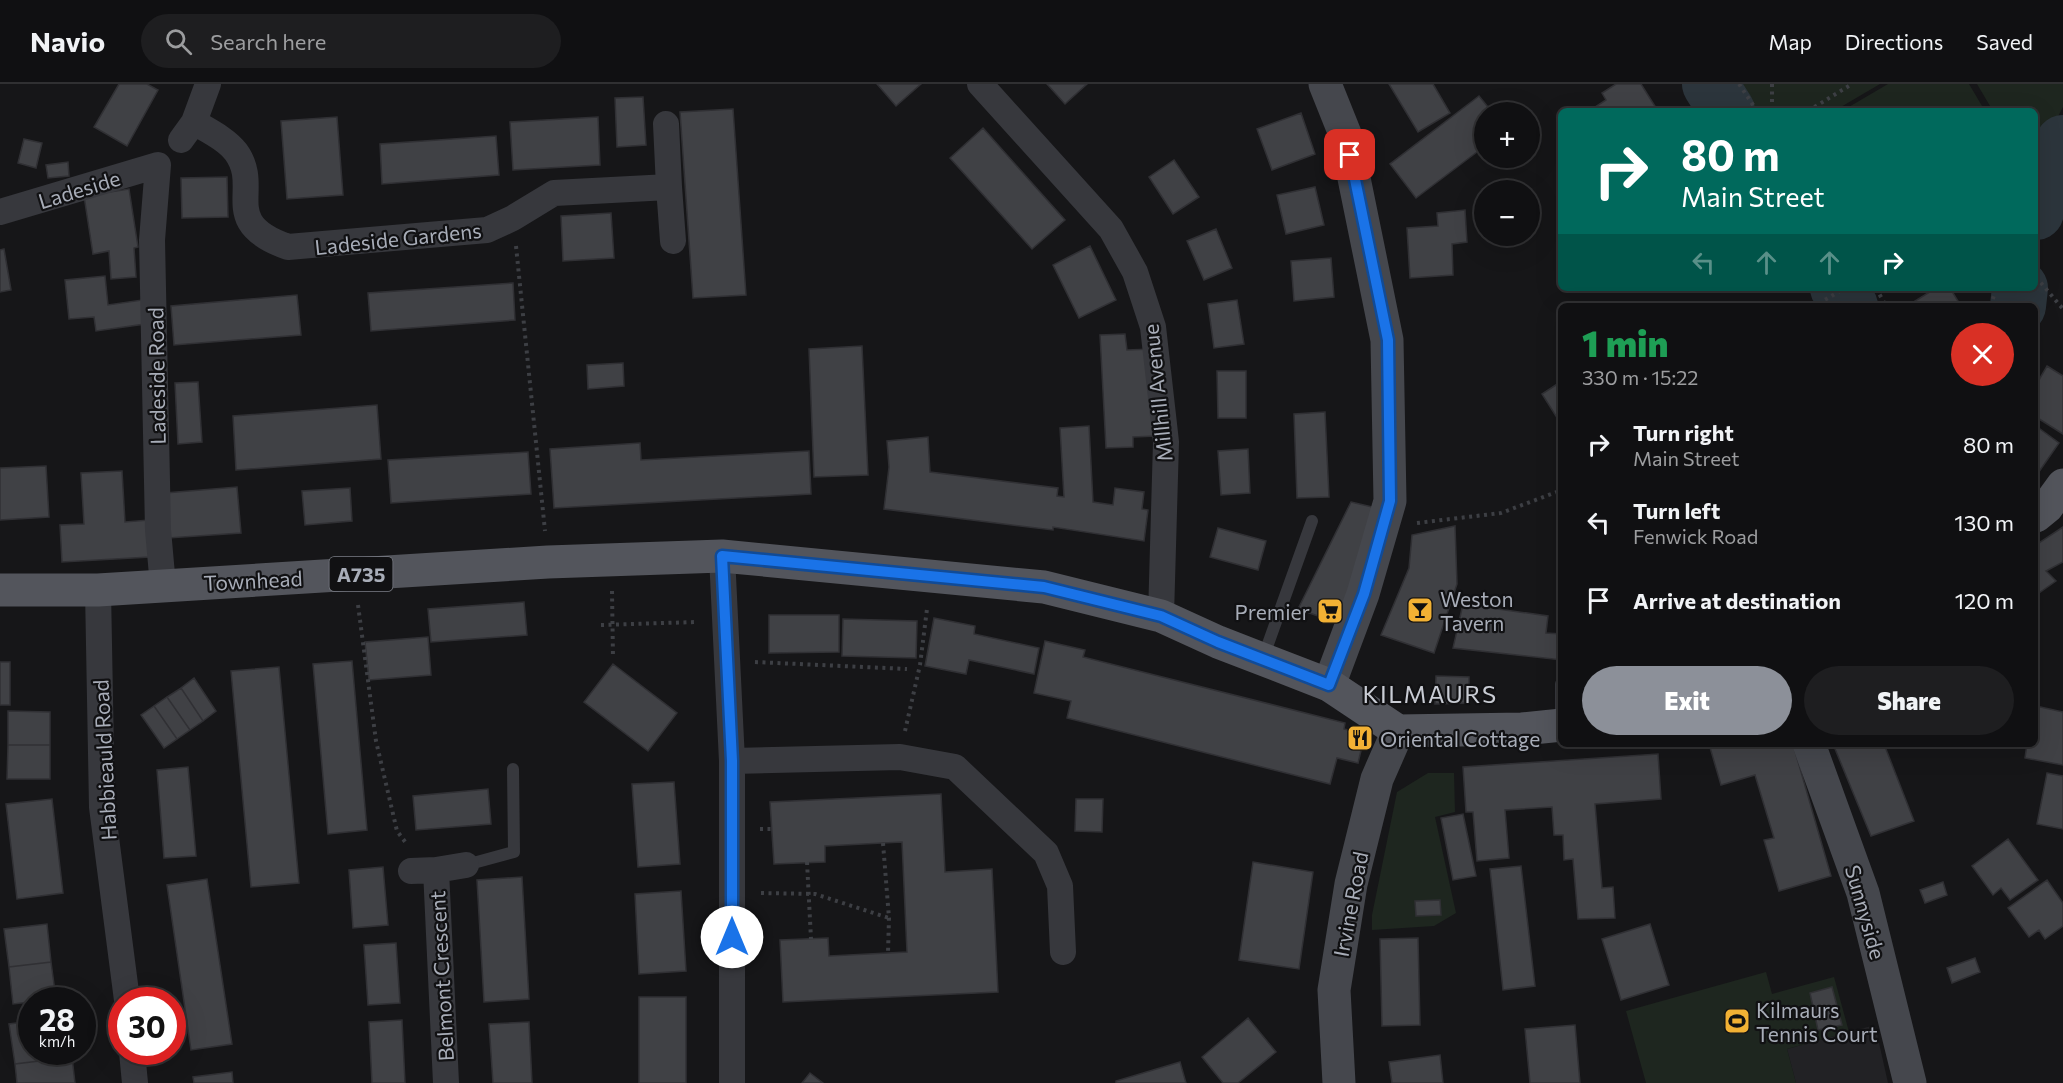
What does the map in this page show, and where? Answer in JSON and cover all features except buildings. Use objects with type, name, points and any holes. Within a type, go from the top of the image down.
[{"type":"main road","points":[[1325,84],[1345,134],[1388,340],[1390,501],[1364,594],[1329,685]]},
{"type":"main road","points":[[2038,514],[2063,485]]},
{"type":"main road","name":"A735","points":[[722,556],[1044,587],[1161,616],[1329,685],[1398,731]]},
{"type":"main road","name":"Townhead","points":[[0,590],[98,590],[548,562],[722,556]]},
{"type":"main road","points":[[1398,731],[1522,729],[1558,725]]},
{"type":"main road","name":"Irvine Road","points":[[1339,1083],[1334,990],[1351,884],[1377,779],[1398,731]]},
{"type":"main road","name":"Sunnyside","points":[[1810,747],[1863,893],[1910,1083]]},
{"type":"street","name":"Ladeside Gardens","points":[[208,84],[188,131],[225,141],[238,154],[243,172],[246,213],[252,226],[267,240],[288,247],[487,230],[513,218],[554,193],[669,187]]},
{"type":"street","name":"Millhill Avenue","points":[[980,84],[1111,230],[1135,272],[1153,327],[1166,442],[1161,616]]},
{"type":"street","points":[[666,124],[673,241]]},
{"type":"street","name":"Ladeside","points":[[0,212],[158,165]]},
{"type":"street","name":"Ladeside Road","points":[[158,165],[152,240],[158,530],[163,586]]},
{"type":"street","points":[[722,556],[732,761],[732,1083]]},
{"type":"street","name":"Habbieauld Road","points":[[98,590],[102,807],[125,987]]},
{"type":"street","points":[[732,761],[900,757],[955,767],[1046,853],[1060,886],[1063,952]]},
{"type":"street","name":"Belmont Crescent","points":[[446,1083],[424,871],[466,865]]},
{"type":"street","points":[[133,1065],[135,1083]]},
{"type":"lane","points":[[1263,659],[1312,521]]},
{"type":"lane","points":[[466,865],[514,852],[513,770]]},
{"type":"path","points":[[1739,84],[1755,108]]},
{"type":"path","points":[[1772,84],[1772,108]]},
{"type":"path","points":[[1813,108],[1852,84]]},
{"type":"path","points":[[513,218],[548,562]]},
{"type":"path","points":[[2038,279],[2063,309]]},
{"type":"path","points":[[1823,303],[1841,291]]},
{"type":"path","points":[[1383,528],[1501,513],[1558,492]]},
{"type":"path","points":[[610,560],[613,658]]},
{"type":"path","points":[[356,574],[367,686],[376,741],[397,831],[424,871]]},
{"type":"path","points":[[900,757],[920,665],[932,575]]},
{"type":"path","points":[[601,625],[725,621]]},
{"type":"path","points":[[727,661],[907,669]]},
{"type":"path","points":[[883,843],[889,918],[888,953]]},
{"type":"path","points":[[807,862],[811,939]]},
{"type":"path","points":[[761,893],[809,893],[889,918]]},
{"type":"shaded area","points":[[1730,84],[1880,84],[1839,108],[1747,108]]},
{"type":"shaded area","points":[[1888,84],[1969,84],[1983,108],[1847,108]]},
{"type":"shaded area","points":[[1977,84],[2063,84],[2063,107],[2038,154],[2038,108],[1991,108]]},
{"type":"shaded area","points":[[1428,773],[1454,773],[1455,812],[1435,817],[1456,913],[1434,926],[1372,930],[1372,915],[1397,792]]},
{"type":"shaded area","name":"Kilmaurs Tennis Court","points":[[1766,972],[1772,994],[1834,977],[1849,1032],[1787,1049],[1796,1083],[1646,1083],[1626,1011]]},
{"type":"shaded area","points":[[1875,1025],[1888,1083],[1796,1083],[1787,1049]]},
{"type":"waterway","points":[[1710,84],[1725,108]]},
{"type":"waterway","points":[[2038,205],[2049,166],[2063,143]]},
{"type":"waterway","points":[[1840,291],[1848,303]]},
{"type":"waterway","points":[[2018,303],[2020,291]]},
{"type":"place","name":"Weston Tavern","points":[[1420,610]]},
{"type":"place","name":"Premier","points":[[1330,611]]},
{"type":"place","name":"Oriental Cottage","points":[[1360,738]]},
{"type":"place","name":"Kilmaurs Tennis Court","points":[[1737,1021]]},
{"type":"district","name":"KILMAURS","points":[[1430,693]]},
{"type":"route","points":[[732,937],[732,761],[722,556],[1044,587],[1161,616],[1218,642],[1329,685],[1364,594],[1390,501],[1388,340],[1350,155]]}]
